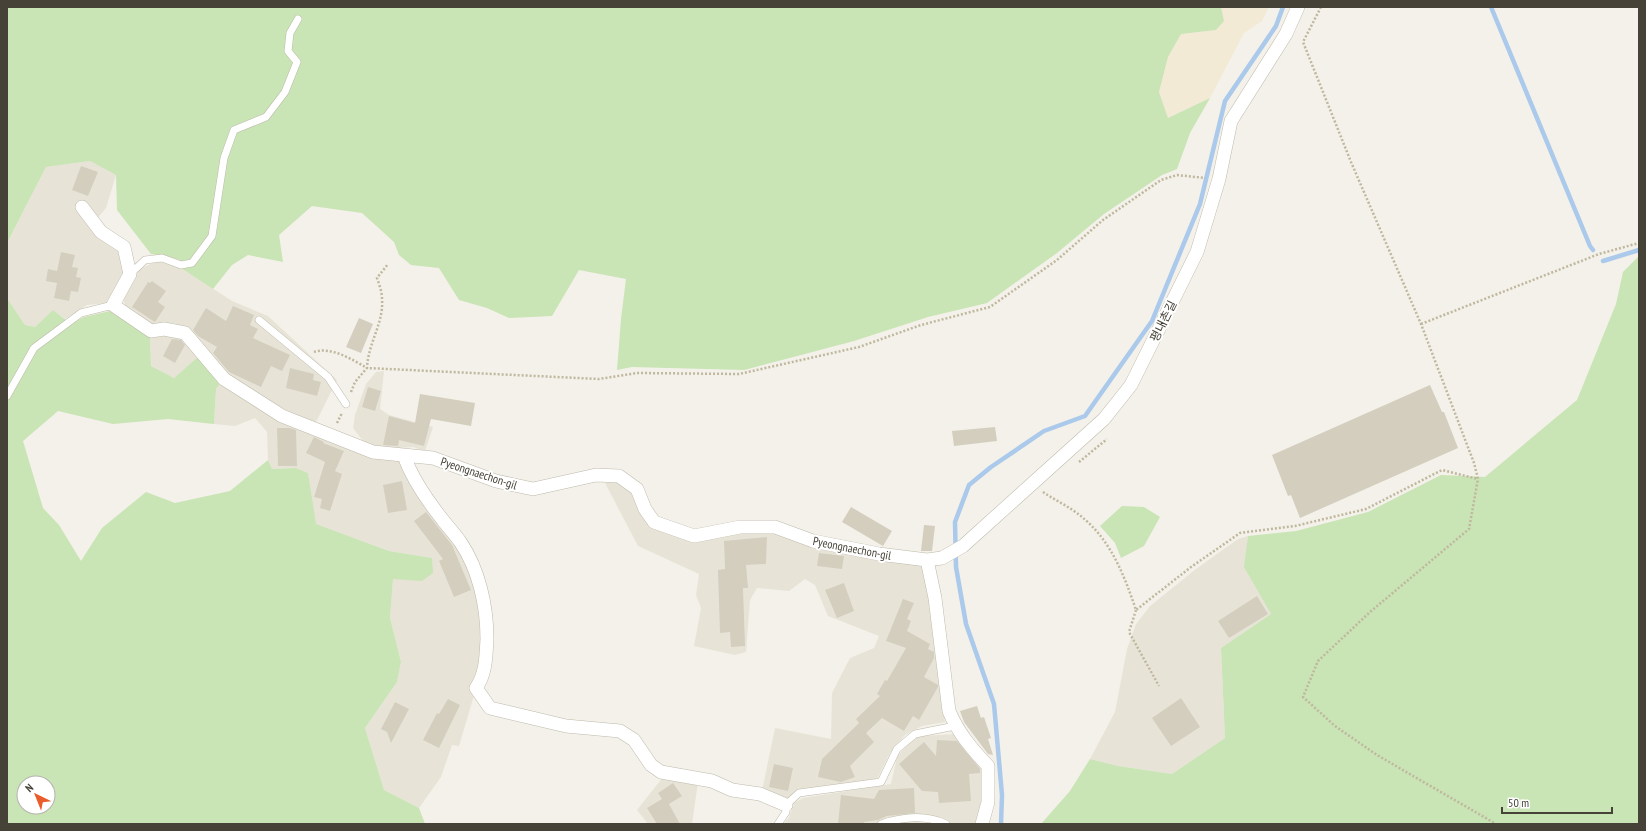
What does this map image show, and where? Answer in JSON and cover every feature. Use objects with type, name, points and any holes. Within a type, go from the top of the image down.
[{"type":"street","name":"평내촌길","points":[[927,560],[942,558],[963,546],[1104,419],[1131,385],[1197,252],[1219,179],[1232,121],[1286,34],[1298,7]]},
{"type":"street","points":[[82,207],[101,232],[124,248],[130,274],[114,305]]},
{"type":"street","name":"Pyeongnaechon-gil","points":[[114,305],[151,331],[164,329],[185,333],[224,379],[282,416],[373,452],[433,458],[496,481],[533,489],[596,475],[619,476],[637,489],[645,510],[654,522],[694,536],[740,527],[775,527],[813,541],[879,554],[927,560]]},
{"type":"street","points":[[404,456],[409,470],[441,518],[461,543],[471,563],[483,598],[487,630],[486,654],[482,680],[476,688],[490,708],[566,726],[620,731],[634,740],[651,765],[661,772],[712,781],[732,790],[760,794],[786,805]]},
{"type":"street","points":[[927,560],[935,598],[949,711],[955,726],[969,746],[988,766],[988,802],[982,824]]},
{"type":"lane","points":[[130,274],[145,260],[162,258],[181,265],[192,263],[212,236],[224,158],[234,130],[266,117],[285,92],[297,62],[288,51],[290,33],[298,19]]},
{"type":"lane","points":[[7,396],[34,348],[81,313],[114,305]]},
{"type":"lane","points":[[259,320],[328,377],[346,404]]},
{"type":"lane","points":[[778,824],[786,812],[786,805],[799,794],[881,782],[897,749],[915,734],[955,726]]},
{"type":"lane","points":[[881,824],[900,818],[933,818],[946,824]]},
{"type":"path","points":[[1321,7],[1303,42],[1351,162],[1421,324],[1474,463],[1478,479],[1468,529],[1370,612],[1318,661],[1303,697],[1335,726],[1376,755],[1496,824]]},
{"type":"path","points":[[302,356],[320,350],[349,357],[367,368],[599,379],[637,373],[739,374],[859,347],[921,325],[990,307],[1057,260],[1103,220],[1161,180],[1177,175],[1211,178]]},
{"type":"path","points":[[1421,324],[1599,254],[1639,244]]},
{"type":"path","points":[[331,436],[355,382],[367,368],[368,353],[380,321],[382,298],[377,278],[388,264]]},
{"type":"path","points":[[1159,686],[1129,632],[1136,610],[1191,566],[1240,533],[1296,526],[1366,509],[1442,470],[1478,479]]},
{"type":"path","points":[[1043,492],[1075,511],[1101,534],[1120,565],[1136,610]]},
{"type":"shaded area","points":[[1221,7],[1269,7],[1262,21],[1244,33],[1210,98],[1168,118],[1159,92],[1168,57],[1181,34],[1216,30],[1224,21]]},
{"type":"shaded area","points":[[90,161],[116,175],[106,208],[90,227],[120,250],[126,273],[109,303],[87,305],[65,319],[53,310],[35,327],[25,325],[7,298],[7,243],[46,167]]},
{"type":"shaded area","points":[[157,261],[181,268],[232,301],[268,316],[337,380],[315,424],[262,398],[218,369],[189,331],[174,323],[150,326],[126,307],[122,297],[140,269]]},
{"type":"shaded area","points":[[167,331],[184,335],[200,355],[174,378],[151,366],[150,337]]},
{"type":"shaded area","points":[[384,371],[380,409],[389,415],[433,427],[425,451],[413,447],[385,449],[363,441],[353,428],[355,415],[366,384],[376,372]]},
{"type":"shaded area","points":[[222,381],[281,418],[327,441],[382,458],[401,459],[461,547],[479,592],[485,632],[475,692],[459,746],[452,745],[441,777],[419,808],[384,790],[365,728],[397,682],[401,662],[390,618],[393,578],[432,558],[389,551],[315,524],[308,473],[296,468],[272,469],[268,460],[267,432],[255,418],[235,426],[214,424],[216,389]]},
{"type":"shaded area","points":[[616,481],[633,493],[654,527],[696,541],[748,531],[776,530],[923,563],[938,657],[945,722],[922,726],[905,735],[890,753],[877,779],[796,791],[786,800],[762,791],[775,728],[831,739],[832,693],[850,658],[874,648],[879,636],[828,616],[815,585],[805,579],[789,591],[757,588],[750,600],[746,652],[735,655],[694,646],[701,608],[696,595],[699,574],[638,546],[605,483]]},
{"type":"shaded area","points":[[1248,536],[1245,567],[1271,614],[1221,648],[1225,738],[1172,774],[1118,766],[1090,759],[1115,712],[1127,649],[1136,624],[1150,606],[1196,569],[1238,539]]},
{"type":"shaded area","points":[[956,734],[985,767],[983,804],[975,824],[784,824],[789,817],[794,803],[803,798],[891,784],[897,757],[907,745],[919,736]]},
{"type":"shaded area","points":[[663,777],[698,782],[692,824],[648,824],[637,810]]},
{"type":"green space","points":[[7,7],[1221,7],[1224,21],[1216,30],[1181,34],[1168,57],[1159,92],[1168,118],[1210,98],[1190,133],[1177,169],[1162,175],[1104,214],[1057,253],[987,303],[928,317],[854,341],[744,370],[632,367],[617,370],[626,279],[579,270],[552,316],[509,318],[487,308],[459,300],[439,268],[411,265],[399,255],[394,242],[362,213],[312,206],[279,235],[283,262],[248,255],[232,265],[213,289],[181,268],[180,260],[151,254],[117,210],[116,175],[90,161],[46,167],[7,243]]},
{"type":"green space","points":[[1639,256],[1639,824],[1041,824],[1070,791],[1090,759],[1118,766],[1172,774],[1225,738],[1221,648],[1271,614],[1244,567],[1248,536],[1296,531],[1368,512],[1441,475],[1485,477],[1577,400],[1616,304],[1623,272]]},
{"type":"green space","points":[[7,298],[25,325],[35,327],[53,310],[71,324],[84,317],[114,310],[150,337],[151,366],[174,378],[200,355],[222,381],[216,389],[214,424],[168,419],[113,424],[58,411],[23,441],[43,508],[59,525],[81,561],[102,528],[146,492],[175,503],[230,491],[268,460],[272,469],[296,468],[308,473],[316,524],[389,551],[432,558],[433,573],[422,581],[393,579],[390,618],[401,662],[397,682],[365,728],[384,790],[419,808],[425,824],[7,824]]},
{"type":"green space","points":[[1122,506],[1144,507],[1160,517],[1144,546],[1121,558],[1115,543],[1100,526]]},
{"type":"building","points":[[81,166],[98,172],[88,196],[72,190]]},
{"type":"building","points":[[61,252],[75,255],[72,267],[78,268],[76,277],[81,278],[78,292],[71,291],[69,301],[54,298],[57,283],[46,281],[48,269],[57,271]]},
{"type":"building","points":[[152,281],[166,291],[158,302],[165,307],[155,322],[132,307],[148,282],[150,283]]},
{"type":"building","points":[[233,306],[254,315],[250,325],[258,329],[253,338],[290,355],[282,371],[271,366],[261,387],[229,372],[213,353],[217,347],[198,336],[193,330],[206,308],[226,321]]},
{"type":"building","points":[[359,318],[373,324],[361,353],[346,347]]},
{"type":"building","points":[[172,339],[181,340],[185,345],[175,363],[163,356]]},
{"type":"building","points":[[290,368],[314,374],[313,380],[321,382],[317,396],[286,388]]},
{"type":"building","points":[[1430,385],[1442,412],[1444,412],[1458,448],[1300,518],[1291,495],[1288,496],[1272,455]]},
{"type":"building","points":[[368,387],[381,391],[375,411],[362,407]]},
{"type":"building","points":[[420,394],[475,403],[471,426],[431,419],[424,446],[399,440],[398,446],[383,445],[389,416],[415,423]]},
{"type":"building","points":[[995,427],[997,441],[954,446],[952,431]]},
{"type":"building","points":[[277,428],[290,428],[296,430],[297,466],[278,466]]},
{"type":"building","points":[[314,437],[324,442],[323,443],[344,451],[335,471],[342,474],[330,511],[320,508],[322,499],[314,497],[325,462],[306,453]]},
{"type":"building","points":[[402,481],[407,510],[388,513],[383,485]]},
{"type":"building","points":[[851,507],[892,531],[883,546],[842,522]]},
{"type":"building","points":[[426,512],[452,545],[471,590],[454,597],[439,561],[443,559],[414,521]]},
{"type":"building","points":[[924,525],[935,526],[932,551],[921,551]]},
{"type":"building","points":[[767,537],[766,564],[746,565],[748,588],[743,588],[745,646],[731,647],[730,632],[720,633],[718,570],[725,569],[724,541]]},
{"type":"building","points":[[819,553],[844,556],[842,569],[817,566]]},
{"type":"building","points":[[844,583],[854,611],[837,618],[825,590]]},
{"type":"building","points":[[1257,596],[1268,614],[1229,638],[1218,621]]},
{"type":"building","points":[[903,599],[914,603],[907,619],[911,621],[907,631],[930,644],[928,649],[934,652],[934,658],[924,677],[938,685],[938,687],[919,720],[913,716],[904,731],[882,718],[866,733],[874,742],[850,766],[855,777],[841,782],[818,777],[822,759],[859,723],[856,719],[880,696],[877,694],[885,680],[887,681],[906,648],[886,641]]},
{"type":"building","points":[[1181,698],[1200,727],[1171,746],[1152,718]]},
{"type":"building","points":[[448,699],[460,705],[439,748],[423,740],[437,713],[439,714]]},
{"type":"building","points":[[395,702],[409,709],[391,743],[387,732],[381,729]]},
{"type":"building","points":[[977,706],[981,718],[984,717],[991,738],[988,739],[993,755],[988,754],[964,722],[960,711]]},
{"type":"building","points":[[937,740],[957,741],[980,769],[980,773],[969,774],[971,801],[939,803],[938,792],[922,791],[899,764],[924,742],[936,756]]},
{"type":"building","points":[[774,764],[793,768],[788,791],[769,787]]},
{"type":"building","points":[[673,783],[682,796],[669,804],[680,824],[657,824],[647,808],[662,799],[658,793]]},
{"type":"building","points":[[914,788],[915,813],[887,816],[878,820],[864,822],[864,824],[838,824],[841,795],[874,799],[879,790]]},
{"type":"waterway","points":[[1001,824],[1002,795],[994,704],[966,624],[956,567],[955,522],[969,485],[991,467],[1044,431],[1085,416],[1152,321],[1200,204],[1225,101],[1276,26],[1283,7]]},
{"type":"waterway","points":[[1491,7],[1590,246],[1593,250]]},
{"type":"waterway","points":[[1603,261],[1639,250]]}]
